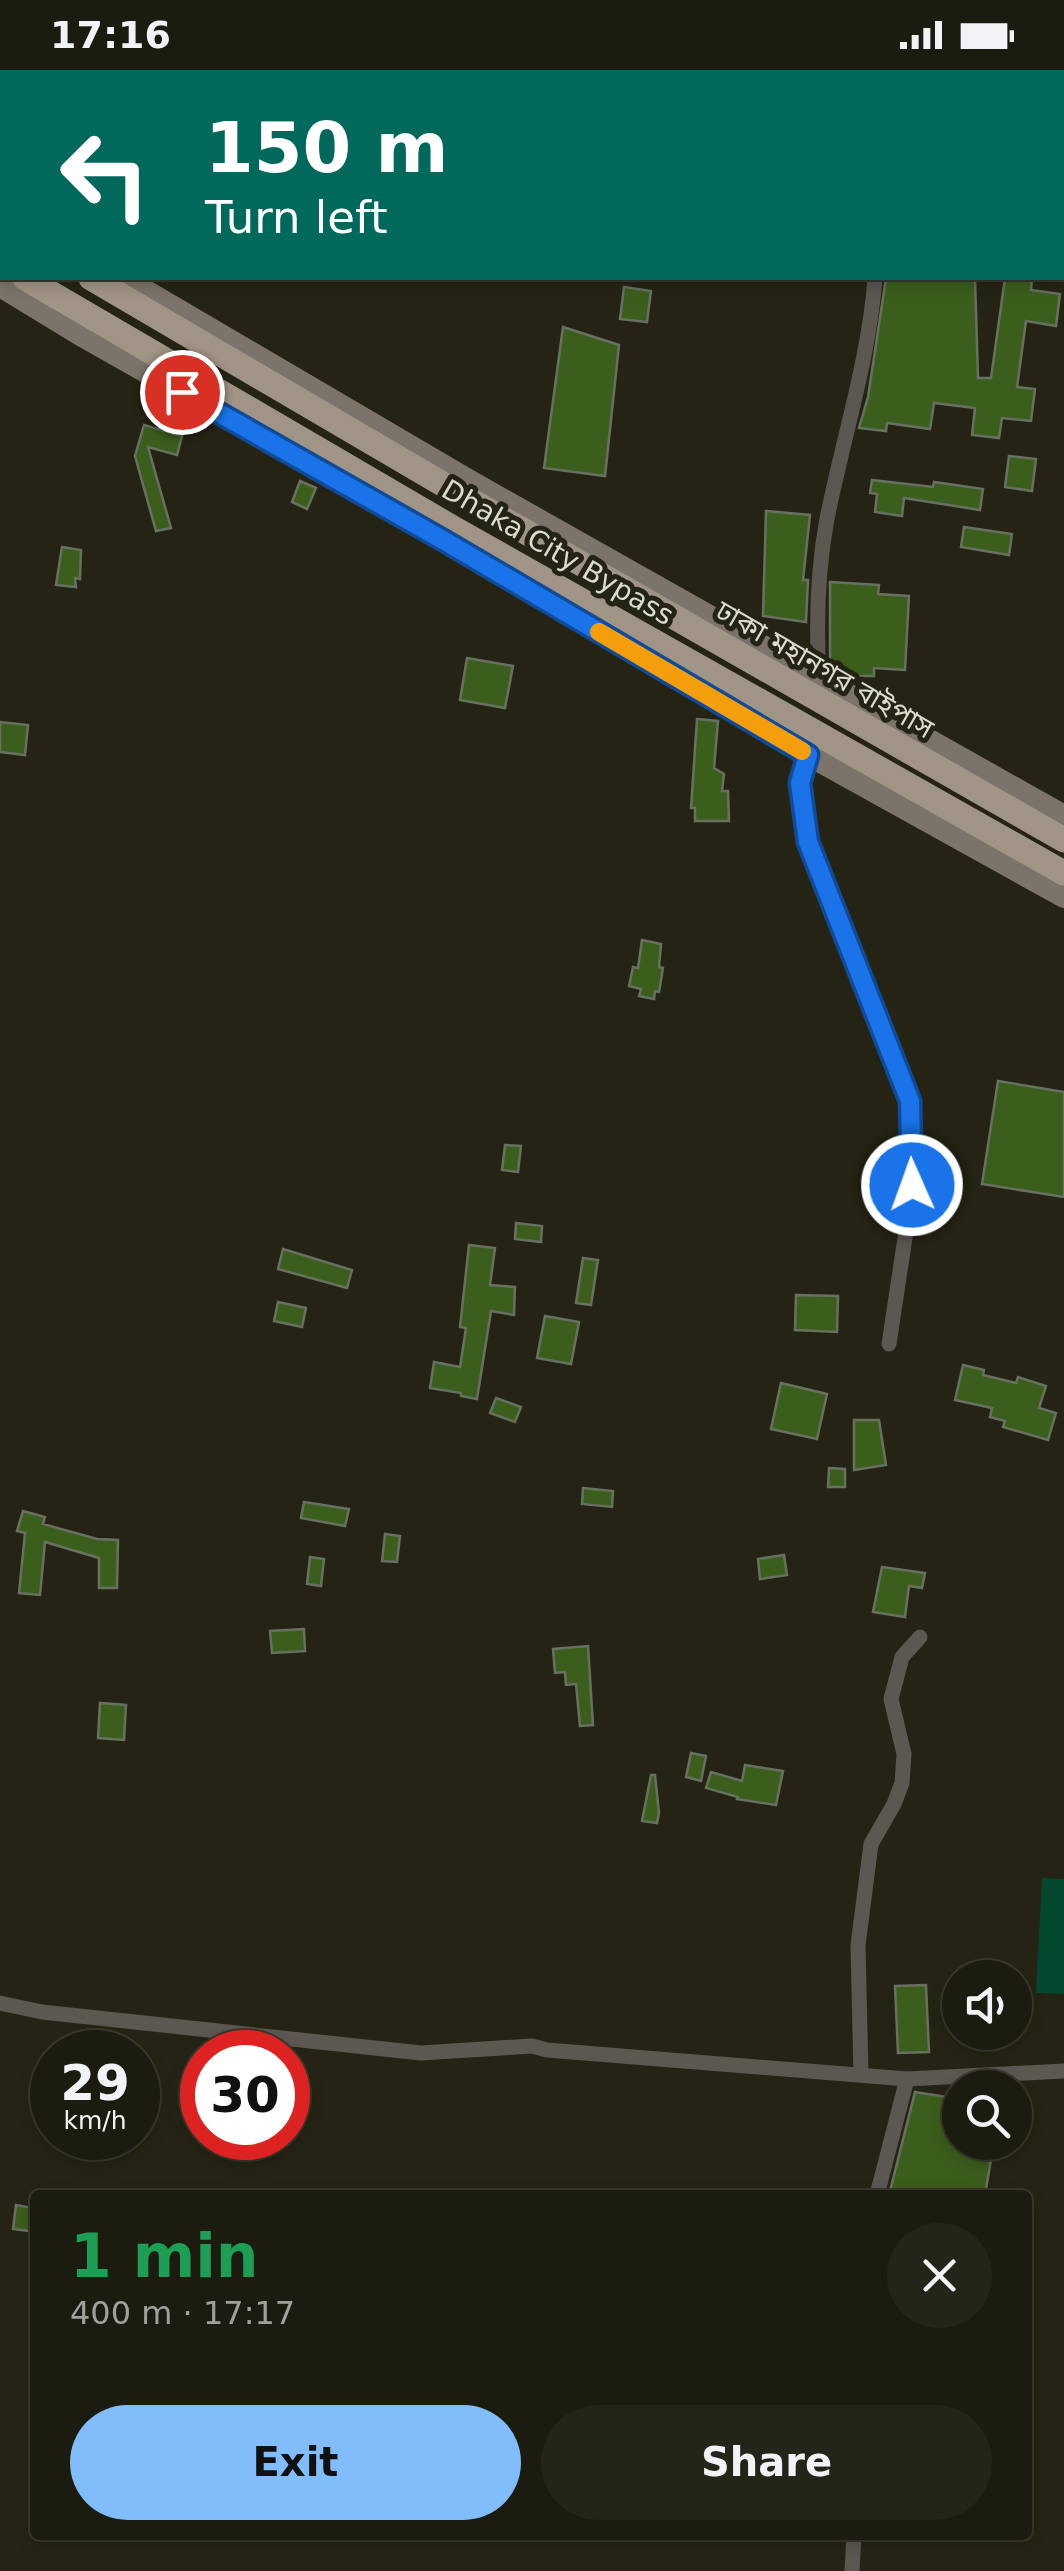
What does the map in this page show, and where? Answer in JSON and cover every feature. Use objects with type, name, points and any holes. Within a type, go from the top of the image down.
[{"type":"highway","name":"Dhaka City Bypass","points":[[28,280],[453,528],[1064,873]]},
{"type":"highway","name":"ঢাকা মহানগর বাইপাস","points":[[94,280],[1064,840]]},
{"type":"main road","points":[[127,280],[819,680],[1064,816]]},
{"type":"main road","points":[[0,286],[808,755],[1064,897]]},
{"type":"street","points":[[819,680],[816,622],[826,523],[862,362],[875,280]]},
{"type":"street","points":[[808,755],[800,783],[808,842],[910,1101],[912,1185],[889,1344]]},
{"type":"street","points":[[861,2074],[858,1945],[872,1844],[902,1783],[904,1754],[891,1698],[902,1657],[920,1636]]},
{"type":"street","points":[[0,2003],[42,2012],[421,2053],[532,2046],[907,2079],[1064,2071]]},
{"type":"street","points":[[879,2190],[907,2079]]},
{"type":"street","points":[[852,2571],[854,2540]]},
{"type":"shaded area","points":[[1042,1878],[1064,1879],[1064,1994],[1036,1993]]},
{"type":"building","points":[[886,280],[975,280],[978,378],[991,378],[1005,280],[1032,280],[1031,290],[1060,294],[1056,326],[1026,321],[1017,387],[1035,389],[1031,421],[1002,418],[999,438],[972,435],[975,408],[934,403],[930,429],[887,423],[886,431],[859,428],[868,397]]},
{"type":"building","points":[[624,287],[651,291],[647,322],[620,319]]},
{"type":"building","points":[[563,327],[619,345],[605,476],[544,468]]},
{"type":"building","points":[[144,425],[182,436],[177,455],[148,447],[171,528],[156,531],[135,456]]},
{"type":"building","points":[[1009,456],[1036,459],[1032,491],[1005,487]]},
{"type":"building","points":[[872,480],[933,487],[934,482],[983,489],[980,510],[904,498],[902,516],[875,512],[877,494],[870,493]]},
{"type":"building","points":[[300,481],[316,488],[307,509],[292,502]]},
{"type":"building","points":[[766,511],[810,515],[803,580],[808,580],[806,622],[763,616]]},
{"type":"building","points":[[964,527],[1012,534],[1009,555],[961,547]]},
{"type":"building","points":[[62,547],[81,550],[76,587],[56,585]]},
{"type":"building","points":[[830,582],[879,585],[878,594],[909,596],[905,670],[874,668],[874,676],[846,676],[830,667]]},
{"type":"building","points":[[467,658],[513,666],[505,708],[460,700]]},
{"type":"building","points":[[697,719],[718,721],[714,768],[724,774],[722,791],[728,791],[729,821],[695,821],[695,808],[691,808]]},
{"type":"building","points":[[0,722],[28,725],[25,755],[0,752]]},
{"type":"building","points":[[642,940],[661,944],[659,967],[663,968],[654,999],[639,996],[641,989],[629,986],[633,967],[638,968]]},
{"type":"building","points":[[998,1081],[1064,1092],[1064,1197],[982,1184]]},
{"type":"building","points":[[505,1145],[521,1146],[518,1172],[502,1170]]},
{"type":"building","points":[[516,1223],[542,1226],[541,1242],[515,1239]]},
{"type":"building","points":[[469,1245],[495,1248],[490,1285],[515,1287],[514,1315],[491,1311],[477,1399],[430,1388],[434,1362],[460,1367],[466,1328],[460,1327]]},
{"type":"building","points":[[283,1249],[352,1270],[347,1288],[278,1269]]},
{"type":"building","points":[[583,1258],[598,1260],[591,1305],[576,1303]]},
{"type":"building","points":[[796,1295],[838,1296],[837,1332],[795,1330]]},
{"type":"building","points":[[278,1302],[306,1308],[302,1327],[274,1321]]},
{"type":"building","points":[[545,1316],[579,1322],[571,1364],[537,1358]]},
{"type":"building","points":[[963,1365],[984,1370],[983,1375],[1016,1383],[1018,1377],[1046,1386],[1039,1408],[1056,1413],[1048,1440],[1003,1427],[1005,1421],[990,1417],[992,1408],[955,1400]]},
{"type":"building","points":[[781,1383],[827,1394],[817,1439],[771,1429]]},
{"type":"building","points":[[496,1398],[521,1407],[515,1422],[490,1413]]},
{"type":"building","points":[[854,1420],[879,1420],[886,1465],[854,1470]]},
{"type":"building","points":[[829,1468],[845,1469],[845,1487],[828,1487]]},
{"type":"building","points":[[583,1488],[613,1491],[612,1507],[582,1504]]},
{"type":"building","points":[[304,1502],[349,1509],[345,1526],[301,1518]]},
{"type":"building","points":[[23,1511],[45,1517],[43,1524],[97,1539],[118,1540],[117,1588],[99,1588],[99,1558],[45,1542],[40,1595],[19,1593],[25,1533],[17,1531]]},
{"type":"building","points":[[385,1534],[400,1536],[397,1562],[382,1561]]},
{"type":"building","points":[[784,1555],[787,1575],[760,1579],[758,1559]]},
{"type":"building","points":[[310,1557],[324,1559],[321,1586],[307,1584]]},
{"type":"building","points":[[882,1567],[925,1573],[922,1588],[909,1586],[905,1617],[873,1612]]},
{"type":"building","points":[[304,1629],[305,1651],[272,1653],[270,1631]]},
{"type":"building","points":[[588,1646],[593,1725],[580,1726],[576,1684],[566,1685],[565,1672],[555,1673],[553,1649]]},
{"type":"building","points":[[100,1703],[126,1705],[124,1740],[98,1738]]},
{"type":"building","points":[[691,1753],[706,1756],[701,1781],[686,1777]]},
{"type":"building","points":[[745,1765],[783,1771],[776,1805],[737,1799],[706,1788],[711,1772],[742,1781]]},
{"type":"building","points":[[651,1775],[655,1775],[657,1823],[642,1821]]},
{"type":"building","points":[[926,1985],[929,2052],[898,2053],[895,1986]]},
{"type":"building","points":[[915,2092],[942,2096],[942,2160],[991,2160],[986,2190],[890,2190]]},
{"type":"building","points":[[16,2205],[30,2207],[29,2231],[13,2229]]},
{"type":"slow traffic","points":[[599,632],[802,751]]},
{"type":"route","points":[[182,392],[808,755],[800,783],[808,842],[910,1101],[912,1185]]}]
